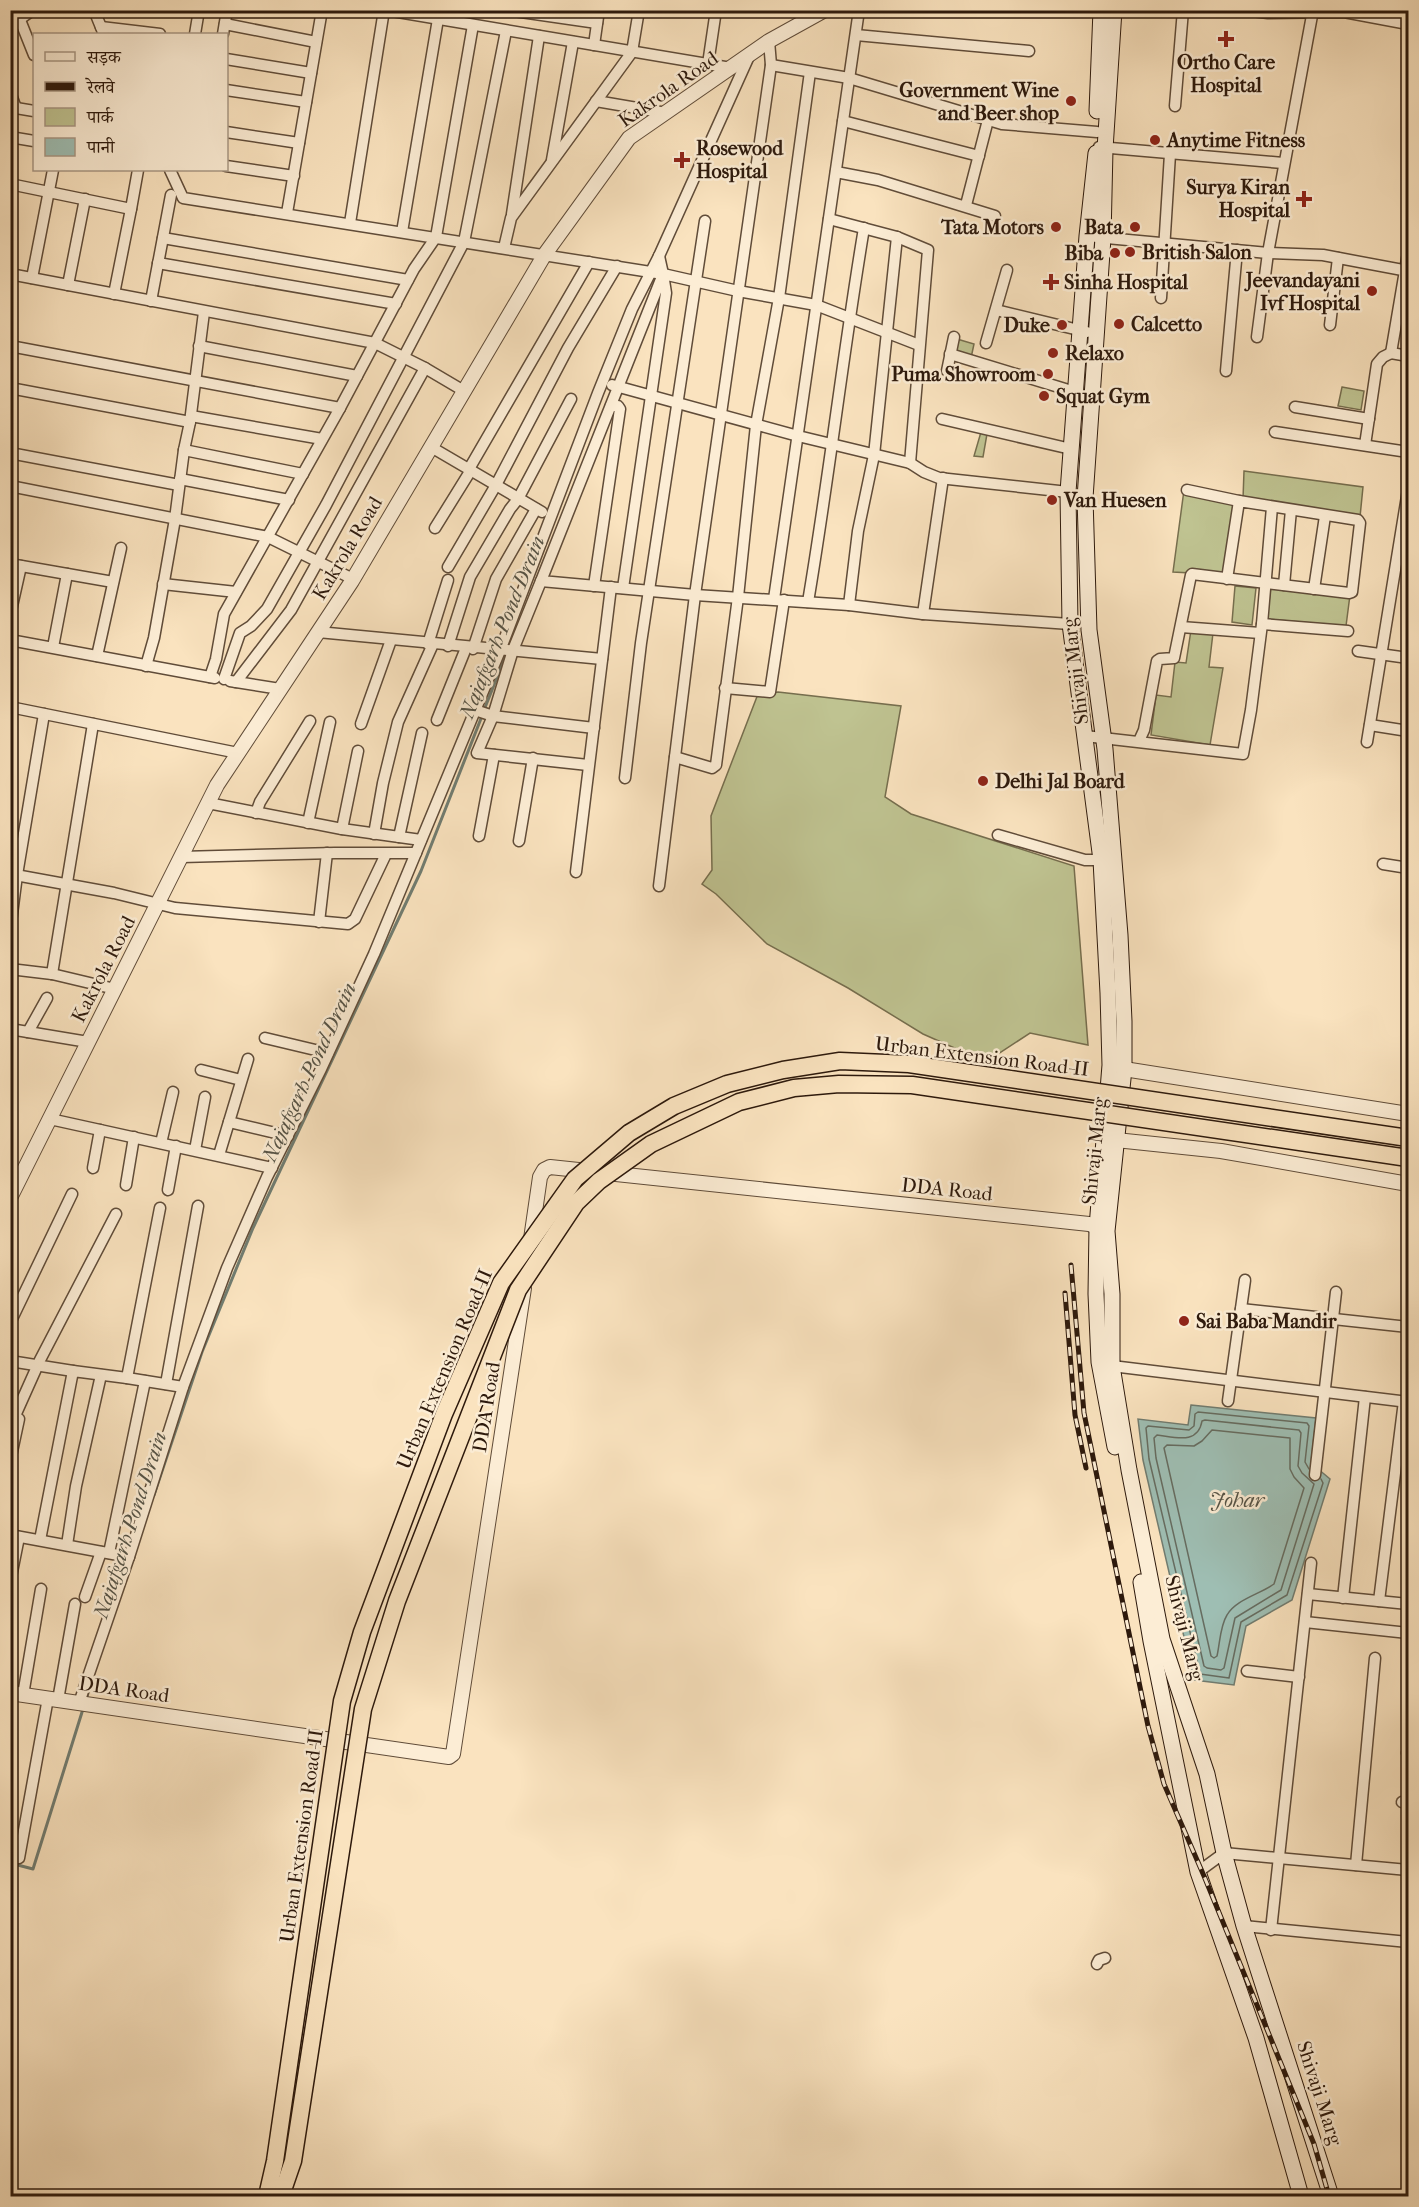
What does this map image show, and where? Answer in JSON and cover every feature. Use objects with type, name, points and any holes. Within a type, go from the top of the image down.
[{"type":"highway","name":"Urban Extension Road-II","points":[[267,2196],[275,2161],[342,1701],[362,1632],[444,1414],[501,1283],[575,1179],[629,1133],[674,1106],[727,1083],[783,1070],[840,1061],[909,1064],[1408,1138]]},
{"type":"highway","name":"Urban Extension Road-II","points":[[281,2196],[293,2161],[363,1709],[393,1612],[518,1290],[576,1203],[600,1180],[651,1144],[739,1102],[794,1088],[839,1084],[912,1085],[1408,1158]]},
{"type":"main road","name":"Shivaji Marg","points":[[1101,10],[1095,237],[1096,332],[1085,498],[1089,630],[1104,737],[1120,935],[1124,1021],[1124,1069],[1107,1231],[1112,1294],[1112,1366],[1129,1470],[1162,1639],[1207,1774],[1224,1853],[1244,1926],[1331,2196]]},
{"type":"main road","name":"Shivaji Marg","points":[[1099,142],[1114,10]]},
{"type":"main road","name":"Shivaji Marg","points":[[1095,237],[1080,331],[1068,492],[1070,624],[1101,860],[1110,1065],[1094,1226],[1099,1362],[1151,1641],[1198,1872],[1256,2038],[1301,2196]]},
{"type":"street","points":[[33,10],[18,14],[33,52]]},
{"type":"street","points":[[94,10],[103,31],[141,33]]},
{"type":"street","points":[[195,33],[199,10]]},
{"type":"street","points":[[227,10],[224,29],[316,42]]},
{"type":"street","points":[[287,213],[322,10]]},
{"type":"street","points":[[350,223],[385,10],[731,68]]},
{"type":"street","points":[[506,10],[597,23]]},
{"type":"street","points":[[594,45],[599,10]]},
{"type":"street","points":[[511,218],[632,52],[639,10]]},
{"type":"street","points":[[708,64],[716,10]]},
{"type":"street","name":"Kakrola Road","points":[[10,1198],[14,1182],[50,1119],[217,785],[353,579],[545,254],[629,138],[769,41],[825,10]]},
{"type":"street","points":[[725,688],[770,692],[798,436],[859,10]]},
{"type":"street","points":[[1174,106],[1183,10]]},
{"type":"street","points":[[1244,10],[1382,14],[1408,24]]},
{"type":"street","points":[[1257,337],[1268,253],[1313,11]]},
{"type":"street","points":[[402,232],[438,19]]},
{"type":"street","points":[[210,677],[216,659],[224,614],[340,408],[408,280],[436,237],[473,25]]},
{"type":"street","points":[[224,679],[242,632],[267,609],[326,505],[464,242],[506,31]]},
{"type":"street","points":[[856,35],[1029,51]]},
{"type":"street","points":[[504,248],[511,218],[539,36]]},
{"type":"street","points":[[659,886],[695,595],[771,65],[769,41]]},
{"type":"street","points":[[552,162],[573,42]]},
{"type":"street","points":[[588,765],[477,753],[484,713],[507,649],[541,581],[557,521],[610,406],[611,385],[632,309],[659,256],[751,53]]},
{"type":"street","points":[[228,59],[311,73]]},
{"type":"street","points":[[771,65],[849,78],[1010,126],[1170,154],[1284,163]]},
{"type":"street","points":[[675,757],[715,767],[738,597],[756,425],[780,298],[810,72]]},
{"type":"street","points":[[228,90],[306,102]]},
{"type":"street","points":[[10,92],[13,107],[33,111]]},
{"type":"street","points":[[596,101],[666,113]]},
{"type":"street","points":[[966,206],[988,120]]},
{"type":"street","points":[[843,121],[979,156]]},
{"type":"street","points":[[228,132],[299,143]]},
{"type":"street","points":[[10,137],[33,141]]},
{"type":"street","points":[[1161,298],[1170,154]]},
{"type":"street","points":[[228,166],[294,176]]},
{"type":"street","points":[[32,278],[52,171]]},
{"type":"street","points":[[114,294],[138,171]]},
{"type":"street","points":[[170,171],[183,198],[663,274],[816,305],[919,345]]},
{"type":"street","points":[[836,172],[878,180],[995,216]]},
{"type":"street","points":[[10,184],[131,208]]},
{"type":"street","points":[[151,301],[171,195]]},
{"type":"street","points":[[68,285],[85,199]]},
{"type":"street","points":[[829,219],[897,237],[927,249],[929,252],[910,464]]},
{"type":"street","points":[[625,778],[641,643],[705,221]]},
{"type":"street","points":[[808,602],[864,228]]},
{"type":"street","points":[[849,605],[858,531],[874,455],[897,237]]},
{"type":"street","points":[[1095,237],[1268,253],[1323,255],[1407,271]]},
{"type":"street","points":[[163,238],[408,280]]},
{"type":"street","points":[[1226,370],[1237,250]]},
{"type":"street","points":[[1391,353],[1407,271],[1408,253]]},
{"type":"street","points":[[576,872],[602,659],[617,588],[666,293],[659,256]]},
{"type":"street","points":[[1330,326],[1338,258]]},
{"type":"street","points":[[435,528],[589,262]]},
{"type":"street","points":[[158,263],[396,304]]},
{"type":"street","points":[[448,567],[496,485],[568,348],[617,266]]},
{"type":"street","points":[[986,343],[1007,270]]},
{"type":"street","points":[[10,274],[375,343],[464,391]]},
{"type":"street","points":[[85,1703],[183,1387],[227,1268],[374,954],[421,840],[484,713],[611,385],[663,274]]},
{"type":"street","points":[[996,310],[1080,331],[1096,332]]},
{"type":"street","points":[[146,666],[154,638],[175,519],[184,450],[191,419],[204,312]]},
{"type":"street","points":[[947,371],[954,337]]},
{"type":"street","points":[[10,346],[340,408]]},
{"type":"street","points":[[199,346],[357,376]]},
{"type":"street","points":[[1365,446],[1377,364],[1391,353],[1408,356]]},
{"type":"street","points":[[950,354],[1076,392]]},
{"type":"street","points":[[236,682],[291,610],[425,368]]},
{"type":"street","points":[[611,385],[649,397],[910,464],[924,472],[943,478],[1068,492]]},
{"type":"street","points":[[10,388],[322,439]]},
{"type":"street","points":[[448,646],[471,577],[518,499],[571,399]]},
{"type":"street","points":[[594,585],[620,410],[618,406],[610,406]]},
{"type":"street","points":[[1295,407],[1369,418]]},
{"type":"street","points":[[942,419],[1071,449]]},
{"type":"street","points":[[1275,432],[1408,452]]},
{"type":"street","points":[[431,447],[557,521]]},
{"type":"street","points":[[184,450],[303,474]]},
{"type":"street","points":[[10,453],[289,500]]},
{"type":"street","points":[[922,614],[943,478]]},
{"type":"street","points":[[10,486],[268,537],[353,579]]},
{"type":"street","points":[[1139,741],[1144,730],[1157,661],[1174,658],[1191,575],[1349,593],[1353,591],[1360,523],[1358,520],[1272,507],[1187,490]]},
{"type":"street","points":[[1367,742],[1408,490]]},
{"type":"street","points":[[1227,579],[1239,501]]},
{"type":"street","points":[[1085,736],[1243,754],[1261,628],[1272,507]]},
{"type":"street","points":[[437,720],[470,648],[496,579],[536,509]]},
{"type":"street","points":[[1284,585],[1291,510]]},
{"type":"street","points":[[1314,589],[1325,516]]},
{"type":"street","points":[[97,656],[121,549]]},
{"type":"street","points":[[10,615],[16,565],[113,582]]},
{"type":"street","points":[[53,648],[67,574]]},
{"type":"street","points":[[374,834],[383,783],[398,722],[430,644],[448,580]]},
{"type":"street","points":[[541,581],[695,595],[849,605],[922,614],[1070,624]]},
{"type":"street","points":[[163,584],[236,592]]},
{"type":"street","points":[[1181,627],[1348,631]]},
{"type":"street","points":[[318,632],[602,659]]},
{"type":"street","points":[[10,640],[280,689]]},
{"type":"street","points":[[361,724],[391,640]]},
{"type":"street","points":[[1358,651],[1408,658]]},
{"type":"street","points":[[10,707],[238,753]]},
{"type":"street","points":[[484,713],[594,728]]},
{"type":"street","points":[[10,930],[14,874],[44,714]]},
{"type":"street","points":[[256,813],[260,802],[310,721]]},
{"type":"street","points":[[308,823],[330,722]]},
{"type":"street","points":[[52,974],[93,724]]},
{"type":"street","points":[[1370,725],[1408,731]]},
{"type":"street","points":[[399,837],[422,733]]},
{"type":"street","points":[[342,829],[358,751]]},
{"type":"street","points":[[478,836],[494,755]]},
{"type":"street","points":[[519,841],[533,758]]},
{"type":"street","points":[[207,804],[342,829],[421,840]]},
{"type":"street","points":[[998,835],[1085,860],[1101,860]]},
{"type":"street","points":[[319,922],[327,853]]},
{"type":"street","points":[[181,857],[416,853]]},
{"type":"street","points":[[14,874],[175,908],[348,924],[352,923],[386,854]]},
{"type":"street","points":[[1383,864],[1408,868]]},
{"type":"street","points":[[10,969],[52,974],[115,989]]},
{"type":"street","points":[[28,1032],[47,998]]},
{"type":"street","points":[[10,1029],[88,1042]]},
{"type":"street","points":[[265,1038],[328,1053]]},
{"type":"street","points":[[219,1155],[248,1059]]},
{"type":"street","points":[[1124,1069],[1408,1114]]},
{"type":"street","points":[[201,1070],[242,1080]]},
{"type":"street","points":[[161,1143],[173,1092]]},
{"type":"street","points":[[195,1150],[205,1097]]},
{"type":"street","points":[[50,1119],[272,1168]]},
{"type":"street","points":[[229,1122],[288,1136]]},
{"type":"street","points":[[93,1168],[100,1130]]},
{"type":"street","points":[[126,1185],[134,1137]]},
{"type":"street","points":[[1116,1140],[1221,1151],[1408,1184]]},
{"type":"street","points":[[168,1190],[176,1146]]},
{"type":"street","name":"DDA Road","points":[[17,1694],[449,1757],[453,1754],[543,1170],[550,1167],[1094,1226]]},
{"type":"street","points":[[10,1323],[72,1194]]},
{"type":"street","points":[[166,1384],[198,1206]]},
{"type":"street","points":[[127,1378],[160,1208]]},
{"type":"street","points":[[10,1427],[37,1366],[116,1214]]},
{"type":"street","points":[[1228,1401],[1245,1280]]},
{"type":"street","points":[[1315,1475],[1336,1292]]},
{"type":"street","points":[[1241,1309],[1408,1327]]},
{"type":"street","points":[[10,1361],[183,1387]]},
{"type":"street","points":[[1112,1366],[1406,1401],[1380,1601]]},
{"type":"street","points":[[40,1540],[73,1371]]},
{"type":"street","points":[[66,1545],[76,1486],[101,1375]]},
{"type":"street","points":[[86,1597],[105,1552],[145,1381]]},
{"type":"street","points":[[1343,1598],[1365,1397]]},
{"type":"street","points":[[10,1461],[22,1401]]},
{"type":"street","points":[[10,1582],[15,1536],[129,1557]]},
{"type":"street","points":[[1271,1930],[1311,1563]]},
{"type":"street","points":[[17,1694],[41,1589]]},
{"type":"street","points":[[1308,1594],[1408,1604]]},
{"type":"street","points":[[19,1858],[75,1604]]},
{"type":"street","points":[[1305,1622],[1408,1633]]},
{"type":"street","points":[[1356,1865],[1375,1658]]},
{"type":"street","points":[[1247,1671],[1299,1677]]},
{"type":"street","points":[[1198,1872],[1224,1853],[1408,1870]]},
{"type":"street","points":[[1244,1926],[1408,1942]]},
{"type":"green space","points":[[957,339],[974,344],[971,358],[953,354]]},
{"type":"green space","points":[[1342,387],[1364,391],[1361,410],[1338,406]]},
{"type":"green space","points":[[981,432],[987,434],[983,457],[974,456]]},
{"type":"green space","points":[[1244,471],[1363,487],[1360,517],[1243,499]]},
{"type":"green space","points":[[1184,490],[1240,497],[1228,575],[1173,572]]},
{"type":"green space","points":[[1235,586],[1256,588],[1252,625],[1232,622]]},
{"type":"green space","points":[[1271,586],[1350,595],[1346,626],[1267,619]]},
{"type":"green space","points":[[1191,630],[1213,633],[1209,667],[1223,668],[1210,745],[1151,735],[1156,695],[1171,697],[1175,662],[1186,663]]},
{"type":"green space","points":[[778,692],[901,706],[885,797],[911,814],[1074,866],[1088,1045],[1030,1033],[986,1062],[923,1034],[848,988],[767,944],[716,894],[702,884],[712,870],[711,816],[758,694]]},
{"type":"water","name":"Johar","points":[[1191,1405],[1316,1418],[1311,1463],[1330,1479],[1292,1600],[1246,1626],[1234,1685],[1194,1680],[1143,1460],[1138,1419],[1188,1425]]},
{"type":"waterway","name":"Najafgarh Pond Drain","points":[[484,710],[506,655]]},
{"type":"waterway","name":"Najafgarh Pond Drain","points":[[154,1495],[202,1352],[253,1228],[421,871],[482,716]]},
{"type":"waterway","name":"Najafgarh Pond Drain","points":[[86,1700],[90,1686]]},
{"type":"waterway","name":"Najafgarh Pond Drain","points":[[10,1863],[33,1869],[83,1709]]},
{"type":"railway","points":[[1071,1265],[1084,1413],[1148,1726],[1164,1784],[1314,2144],[1329,2196]]},
{"type":"railway","points":[[1065,1293],[1075,1415],[1086,1468]]},
{"type":"place","name":"Ortho Care Hospital","points":[[1226,39]]},
{"type":"place","name":"Government Wine and Beer shop","points":[[1071,101]]},
{"type":"place","name":"Anytime Fitness","points":[[1155,140]]},
{"type":"place","name":"Rosewood Hospital","points":[[682,160]]},
{"type":"place","name":"Surya Kiran Hospital","points":[[1304,199]]},
{"type":"place","name":"Tata Motors","points":[[1056,227]]},
{"type":"place","name":"Bata","points":[[1135,227]]},
{"type":"place","name":"British Salon","points":[[1130,252]]},
{"type":"place","name":"Biba","points":[[1115,253]]},
{"type":"place","name":"Sinha Hospital","points":[[1051,282]]},
{"type":"place","name":"Jeevandayani Ivf Hospital","points":[[1372,291]]},
{"type":"place","name":"Calcetto","points":[[1119,324]]},
{"type":"place","name":"Duke","points":[[1062,325]]},
{"type":"place","name":"Relaxo","points":[[1053,353]]},
{"type":"place","name":"Puma Showroom","points":[[1048,374]]},
{"type":"place","name":"Squat Gym","points":[[1044,396]]},
{"type":"place","name":"Van Huesen","points":[[1052,500]]},
{"type":"place","name":"Delhi Jal Board","points":[[983,781]]},
{"type":"place","name":"Sai Baba Mandir","points":[[1184,1321]]}]
